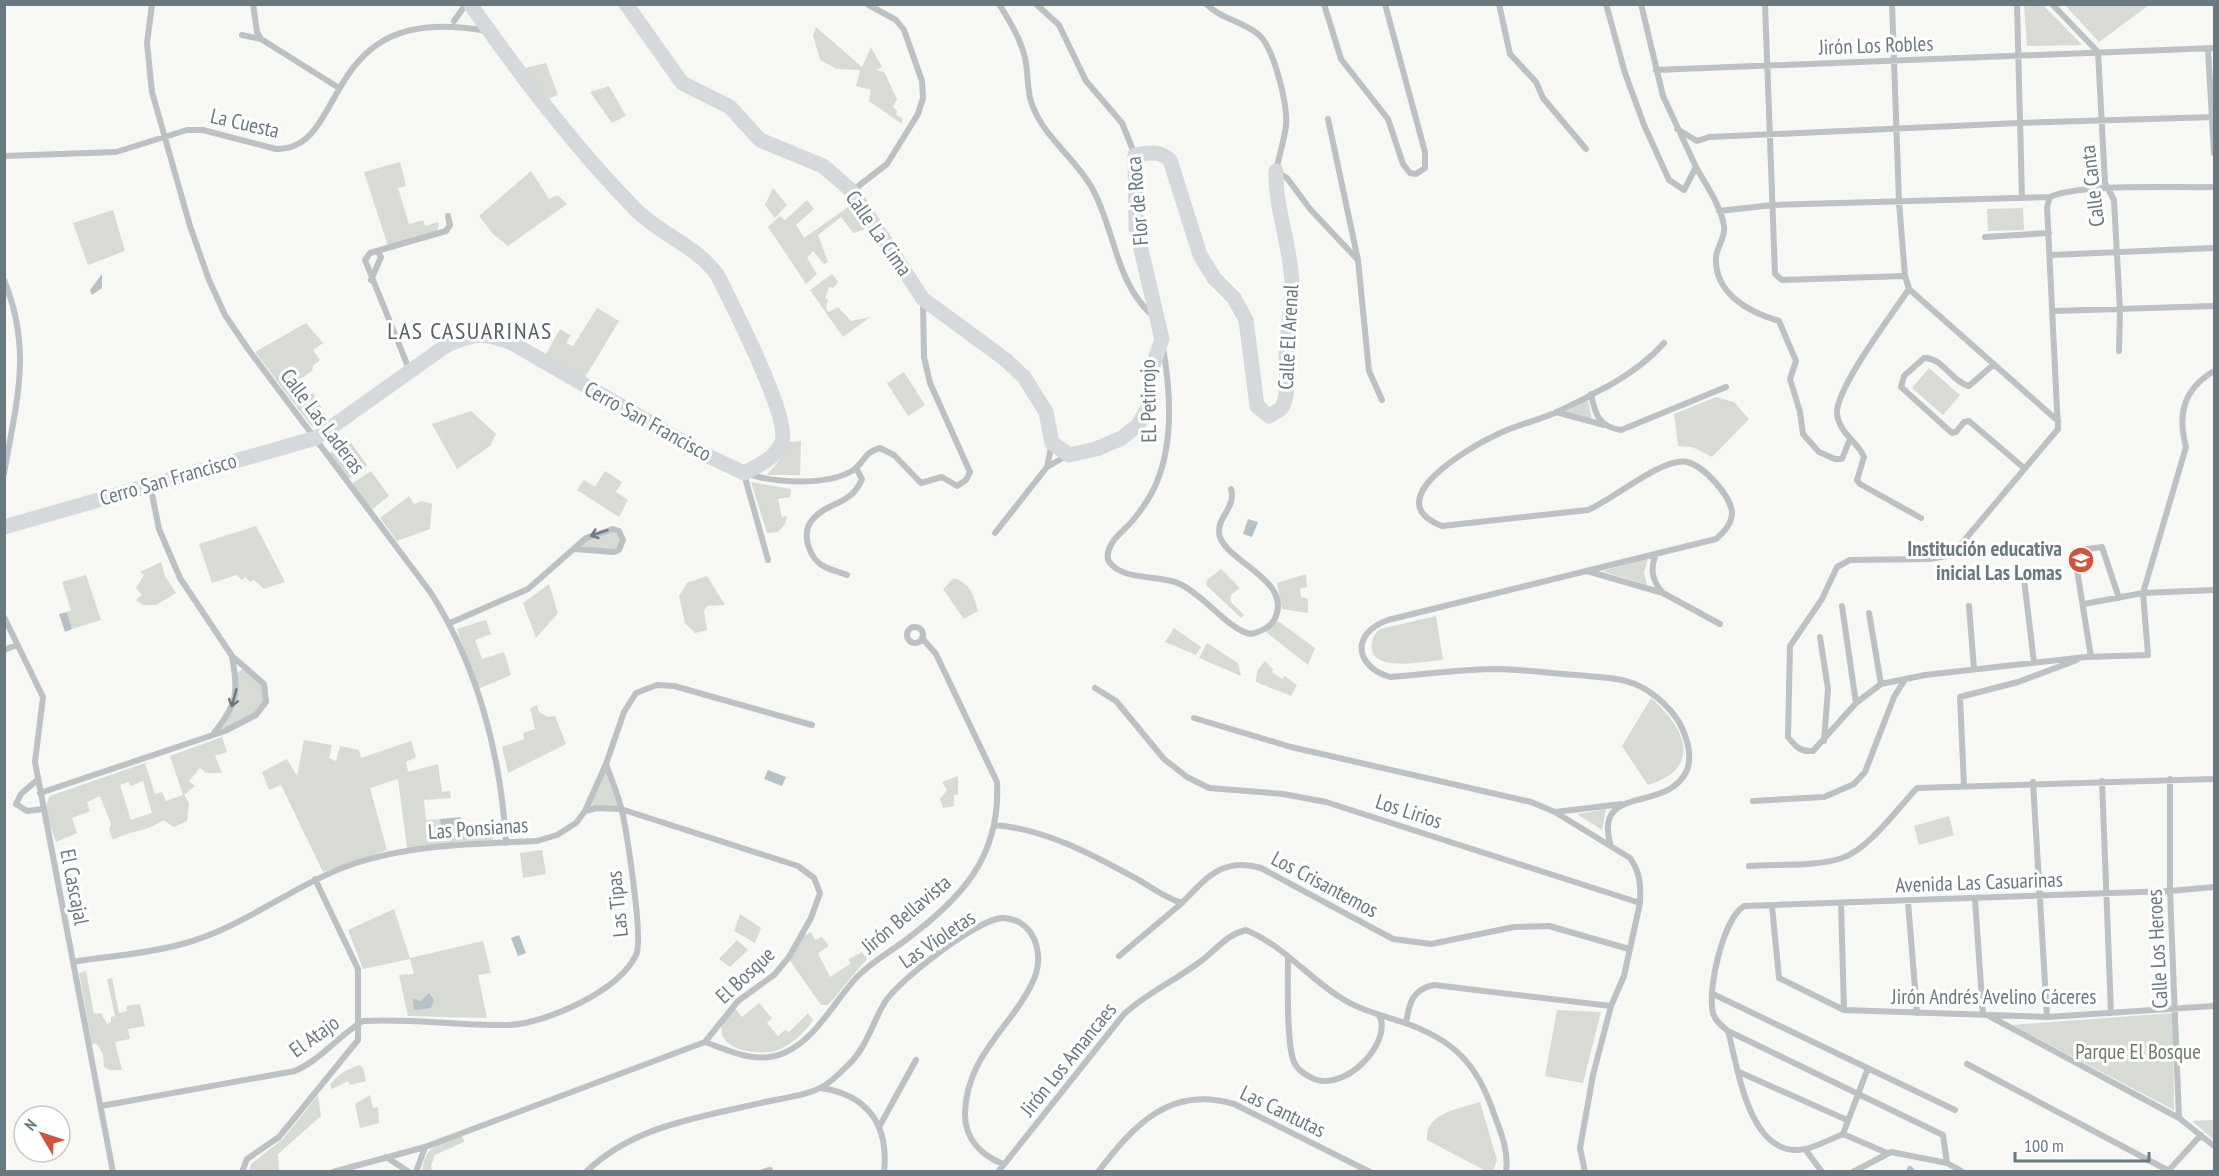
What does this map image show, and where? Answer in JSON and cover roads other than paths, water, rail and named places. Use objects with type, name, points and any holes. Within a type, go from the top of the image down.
[{"type":"street","name":"Calle Las Laderas","points":[[152,4],[147,43],[148,70],[190,226],[208,280],[225,315],[431,593],[450,623],[494,748],[503,796],[506,843]]},
{"type":"street","points":[[253,4],[257,32],[261,39]]},
{"type":"street","points":[[454,21],[468,4],[539,97],[621,194],[662,231],[707,260],[718,276],[772,392],[783,425],[782,441],[775,454],[744,473]]},
{"type":"street","name":"Calle La Cima","points":[[626,4],[682,83],[730,107],[760,140],[823,166],[852,191],[923,299],[1006,360],[1024,376],[1046,412],[1052,443]]},
{"type":"street","points":[[852,191],[887,164],[918,114],[923,98],[922,81],[904,30],[896,20],[867,4]]},
{"type":"street","points":[[999,4],[1025,56],[1032,107],[1092,186],[1101,205],[1127,282],[1140,304],[1157,319]]},
{"type":"street","name":"Flor de Roca","points":[[1036,4],[1059,24],[1086,81],[1122,123],[1135,156],[1136,228],[1162,339]]},
{"type":"street","name":"Calle El Arenal","points":[[1135,156],[1154,152],[1163,154],[1170,160],[1200,255],[1214,278],[1234,298],[1246,320],[1256,400],[1262,413],[1269,416],[1277,413],[1285,402],[1286,356],[1292,300],[1286,237],[1276,196],[1276,171],[1286,127],[1286,107],[1267,46],[1253,31],[1218,15],[1206,4]]},
{"type":"street","points":[[1324,4],[1341,58],[1388,119],[1403,164],[1410,173],[1416,174],[1425,168],[1425,152],[1385,4]]},
{"type":"street","points":[[1499,4],[1510,54],[1536,82],[1544,99],[1586,149]]},
{"type":"street","points":[[1606,4],[1625,73],[1644,125],[1669,180],[1684,190],[1696,167]]},
{"type":"street","points":[[1641,4],[1663,96],[1725,228],[1716,254],[1716,275],[1730,295],[1750,311],[1779,321],[1796,361],[1790,379],[1800,411],[1803,434],[1819,452],[1835,459],[1842,459],[1850,438]]},
{"type":"street","points":[[1765,4],[1775,274],[1782,280],[1905,276]]},
{"type":"street","points":[[1892,4],[1899,202],[1905,276],[1909,289],[2058,421]]},
{"type":"street","points":[[2017,4],[2022,198]]},
{"type":"street","points":[[2052,4],[2098,52]]},
{"type":"street","points":[[427,20],[454,21],[490,32]]},
{"type":"street","points":[[242,35],[261,39],[336,86]]},
{"type":"street","name":"La Cuesta","points":[[4,156],[116,152],[187,130],[203,130],[276,149],[287,149],[308,138],[352,59],[366,43]]},
{"type":"street","points":[[2211,49],[2214,153]]},
{"type":"street","name":"Jirón Los Robles","points":[[1656,70],[2211,49]]},
{"type":"street","name":"Calle Canta","points":[[2098,52],[2105,183],[2114,200],[2115,253],[2120,310],[2119,351]]},
{"type":"street","points":[[1677,129],[1697,141],[1709,137],[2019,123],[2213,118]]},
{"type":"street","points":[[1328,119],[1358,260],[1369,371],[1382,400]]},
{"type":"street","points":[[1276,171],[1287,178],[1310,209],[1358,260]]},
{"type":"street","points":[[1719,211],[1773,205],[2049,197],[2059,193],[2109,189],[2214,187]]},
{"type":"street","points":[[2049,197],[2047,207],[2058,421],[2055,434],[1952,555],[1930,559],[1850,560],[1837,567],[1822,599],[1790,646],[1788,737],[1802,752],[1813,751],[1856,703],[1881,684],[1925,675],[1974,669],[2089,657],[2148,655],[2143,593],[2187,447],[2182,430],[2184,408],[2191,389],[2214,371]]},
{"type":"street","points":[[409,369],[371,280],[365,260],[370,254],[446,231],[450,225],[448,216]]},
{"type":"street","points":[[1985,237],[2049,232]]},
{"type":"street","points":[[2050,255],[2214,248]]},
{"type":"street","points":[[371,280],[381,257],[378,252]]},
{"type":"street","points":[[4,280],[19,326],[22,349],[4,474]]},
{"type":"street","points":[[1909,289],[1842,392],[1837,415],[1864,457],[1857,480],[1860,484],[1921,518]]},
{"type":"street","points":[[744,473],[762,478],[808,480],[839,478],[856,468],[868,452],[880,448],[894,454],[921,483],[942,477],[957,486],[966,480],[970,472],[930,383],[924,357],[923,299]]},
{"type":"street","points":[[2054,311],[2214,306]]},
{"type":"street","name":"Cerro San Francisco","points":[[4,527],[316,438],[409,369],[447,345],[469,336],[487,334],[512,343],[706,454],[744,473]]},
{"type":"street","points":[[995,533],[1047,467],[1069,455],[1109,444],[1138,425],[1148,408],[1150,374],[1162,339]]},
{"type":"street","name":"EL Petirrojo","points":[[1162,339],[1168,395],[1165,458],[1155,486],[1138,514],[1111,544],[1108,560],[1120,571],[1166,579],[1186,586],[1209,603],[1237,629],[1251,634],[1268,626],[1278,612],[1267,582],[1227,547],[1219,536],[1220,524],[1232,504],[1231,489]]},
{"type":"street","points":[[1555,812],[1622,804],[1665,793],[1679,783],[1690,758],[1687,739],[1680,723],[1651,693],[1618,679],[1509,670],[1390,677],[1377,673],[1366,664],[1362,653],[1363,640],[1377,624],[1716,539],[1731,520],[1729,503],[1714,483],[1697,467],[1686,462],[1665,466],[1588,510],[1442,526],[1423,514],[1418,505],[1419,493],[1437,474],[1498,434],[1556,412],[1591,394],[1649,360],[1664,343]]},
{"type":"street","points":[[1993,365],[1975,383],[1966,386],[1934,360],[1924,358],[1904,376],[1901,387],[1952,433],[1956,432],[1964,422],[1970,421],[2024,468]]},
{"type":"street","points":[[1556,412],[1621,429],[1632,427],[1726,387]]},
{"type":"street","points":[[1591,394],[1594,411],[1605,426]]},
{"type":"street","points":[[1047,467],[1052,443],[1069,455]]},
{"type":"street","points":[[847,574],[822,566],[811,554],[806,537],[812,519],[857,492],[862,479],[856,468]]},
{"type":"street","points":[[744,473],[768,560]]},
{"type":"street","points":[[40,793],[213,733],[225,731],[256,715],[266,702],[264,684],[232,656],[180,578],[159,529],[150,484]]},
{"type":"street","points":[[450,623],[528,589],[586,538],[608,529],[618,531],[623,540],[619,550],[614,552],[574,549]]},
{"type":"street","points":[[2089,657],[2084,604],[2074,551],[2102,547],[2119,598]]},
{"type":"street","points":[[1656,554],[1652,571],[1663,593]]},
{"type":"street","points":[[1586,571],[1663,593],[1720,624]]},
{"type":"street","points":[[2024,579],[2034,663]]},
{"type":"street","points":[[2084,604],[2143,593],[2214,590]]},
{"type":"street","points":[[1842,606],[1856,703]]},
{"type":"street","points":[[1969,606],[1974,669]]},
{"type":"street","points":[[1869,613],[1881,684]]},
{"type":"street","name":"El Cascajal","points":[[4,617],[44,697],[35,747],[38,780],[113,1172]]},
{"type":"street","points":[[1820,637],[1828,689],[1824,741]]},
{"type":"street","name":"Jirón Bellavista","points":[[705,1042],[742,1056],[767,1058],[785,1053],[804,1039],[868,966],[938,914],[967,885],[986,856],[998,805],[997,782],[936,654],[922,638]]},
{"type":"street","points":[[4,650],[17,645]]},
{"type":"street","points":[[213,733],[234,703],[237,692],[232,656]]},
{"type":"street","points":[[1964,785],[1960,697],[2018,682],[2089,657]]},
{"type":"street","points":[[236,674],[246,668]]},
{"type":"street","points":[[1754,801],[1824,797],[1854,784],[1865,772],[1894,697],[1904,681]]},
{"type":"street","name":"Las Ponsianas","points":[[74,962],[182,944],[252,913],[315,879],[394,852],[537,841],[557,835],[576,823],[585,811],[606,764],[624,712],[636,693],[657,685],[684,688],[812,725]]},
{"type":"street","name":"Los Lirios","points":[[1095,688],[1116,701],[1164,759],[1187,777],[1209,788],[1283,794],[1326,802],[1640,903]]},
{"type":"street","points":[[1194,718],[1291,747],[1522,800],[1555,812],[1610,843],[1629,858],[1637,868],[1641,885],[1640,903],[1624,976],[1611,1006],[1593,1075],[1580,1148],[1585,1172]]},
{"type":"street","name":"Las Tipas","points":[[356,1025],[363,1021],[378,1020],[511,1025],[549,1017],[582,1003],[619,976],[637,954],[639,932],[621,809],[606,764]]},
{"type":"street","points":[[1749,866],[1821,861],[1849,855],[1886,822],[1917,788],[2214,778]]},
{"type":"street","name":"Calle Los Heroes","points":[[2170,779],[2170,891],[2177,1009],[2179,1118]]},
{"type":"street","points":[[38,780],[21,794],[16,804],[22,810],[43,809]]},
{"type":"street","points":[[2102,781],[2111,1013]]},
{"type":"street","points":[[2033,783],[2047,1017]]},
{"type":"street","points":[[1610,843],[1606,830],[1608,819],[1622,804]]},
{"type":"street","name":"El Bosque","points":[[585,811],[597,808],[621,809],[765,853],[798,866],[814,878],[820,893],[811,918],[789,957],[774,975],[738,1001],[705,1042]]},
{"type":"street","points":[[994,825],[1016,826],[1081,849],[1147,884],[1164,898],[1182,903]]},
{"type":"street","name":"Los Crisantemos","points":[[1119,956],[1221,868],[1243,863],[1261,868],[1393,939],[1431,944],[1514,927],[1549,926],[1629,949]]},
{"type":"street","name":"El Atajo","points":[[101,1107],[295,1071],[316,1059],[356,1025],[359,994],[358,969],[315,879]]},
{"type":"street","name":"Avenida Las Casuarinas","points":[[1713,994],[1725,933],[1737,911],[1744,906],[2170,891],[2214,886]]},
{"type":"street","points":[[1975,899],[1984,1015],[2179,1118],[2214,1146]]},
{"type":"street","points":[[1908,902],[1917,1013]]},
{"type":"street","points":[[1841,903],[1844,1010]]},
{"type":"street","name":"Jirón Andrés Avelino Cáceres","points":[[1772,906],[1779,979],[1844,1010],[2047,1017],[2214,1006]]},
{"type":"street","name":"Las Violetas","points":[[586,1172],[598,1160],[632,1138],[675,1124],[821,1088],[848,1066],[859,1052],[886,1000],[906,977],[983,925],[1002,918],[1019,922],[1036,942],[1038,965],[1034,980],[985,1051],[972,1076],[966,1102],[965,1126],[970,1137],[986,1157],[1003,1164]]},
{"type":"street","name":"Jirón Los Amancaes","points":[[998,1172],[1124,1014],[1137,1002],[1203,960],[1231,934],[1246,930],[1274,944],[1340,997],[1379,1015],[1406,1023],[1438,1037],[1467,1058],[1485,1085],[1502,1136],[1507,1163],[1506,1172]]},
{"type":"street","points":[[1288,957],[1287,988],[1294,1062],[1303,1073],[1319,1082],[1335,1081],[1351,1075],[1364,1062],[1380,1037],[1382,1021],[1379,1015]]},
{"type":"street","points":[[1406,1023],[1413,997],[1425,987],[1434,985],[1611,1006]]},
{"type":"street","points":[[1947,1163],[1943,1135],[1728,1031],[1713,1014],[1713,994],[1955,1110]]},
{"type":"street","points":[[242,1172],[247,1159],[279,1137],[351,1051],[358,1040],[356,1025]]},
{"type":"street","points":[[1728,1031],[1749,1108],[1762,1133],[1782,1147],[1805,1149],[1843,1134],[1887,1153],[1947,1163],[1964,1172]]},
{"type":"street","points":[[333,1172],[425,1148],[705,1042]]},
{"type":"street","points":[[879,1127],[916,1060]]},
{"type":"street","points":[[1967,1064],[2170,1171],[2201,1135]]},
{"type":"street","points":[[1843,1134],[1868,1068]]},
{"type":"street","points":[[1739,1072],[1847,1120]]},
{"type":"street","points":[[821,1088],[840,1091],[857,1100],[873,1114],[885,1149],[884,1172]]},
{"type":"street","name":"Las Cantutas","points":[[1098,1172],[1125,1137],[1144,1120],[1163,1108],[1186,1101],[1214,1098],[1234,1104],[1370,1172]]},
{"type":"street","points":[[416,1172],[425,1148]]},
{"type":"street","points":[[1805,1149],[1822,1172]]},
{"type":"street","points":[[1853,1172],[1887,1153]]},
{"type":"street","points":[[386,1157],[409,1172]]},
{"type":"place","name":"Institución educativa inicial Las Lomas","points":[[2081,560]]},
{"type":"district","name":"LAS CASUARINAS","points":[[470,330]]},
{"type":"park label","name":"Parque El Bosque","points":[[2138,1051]]}]
